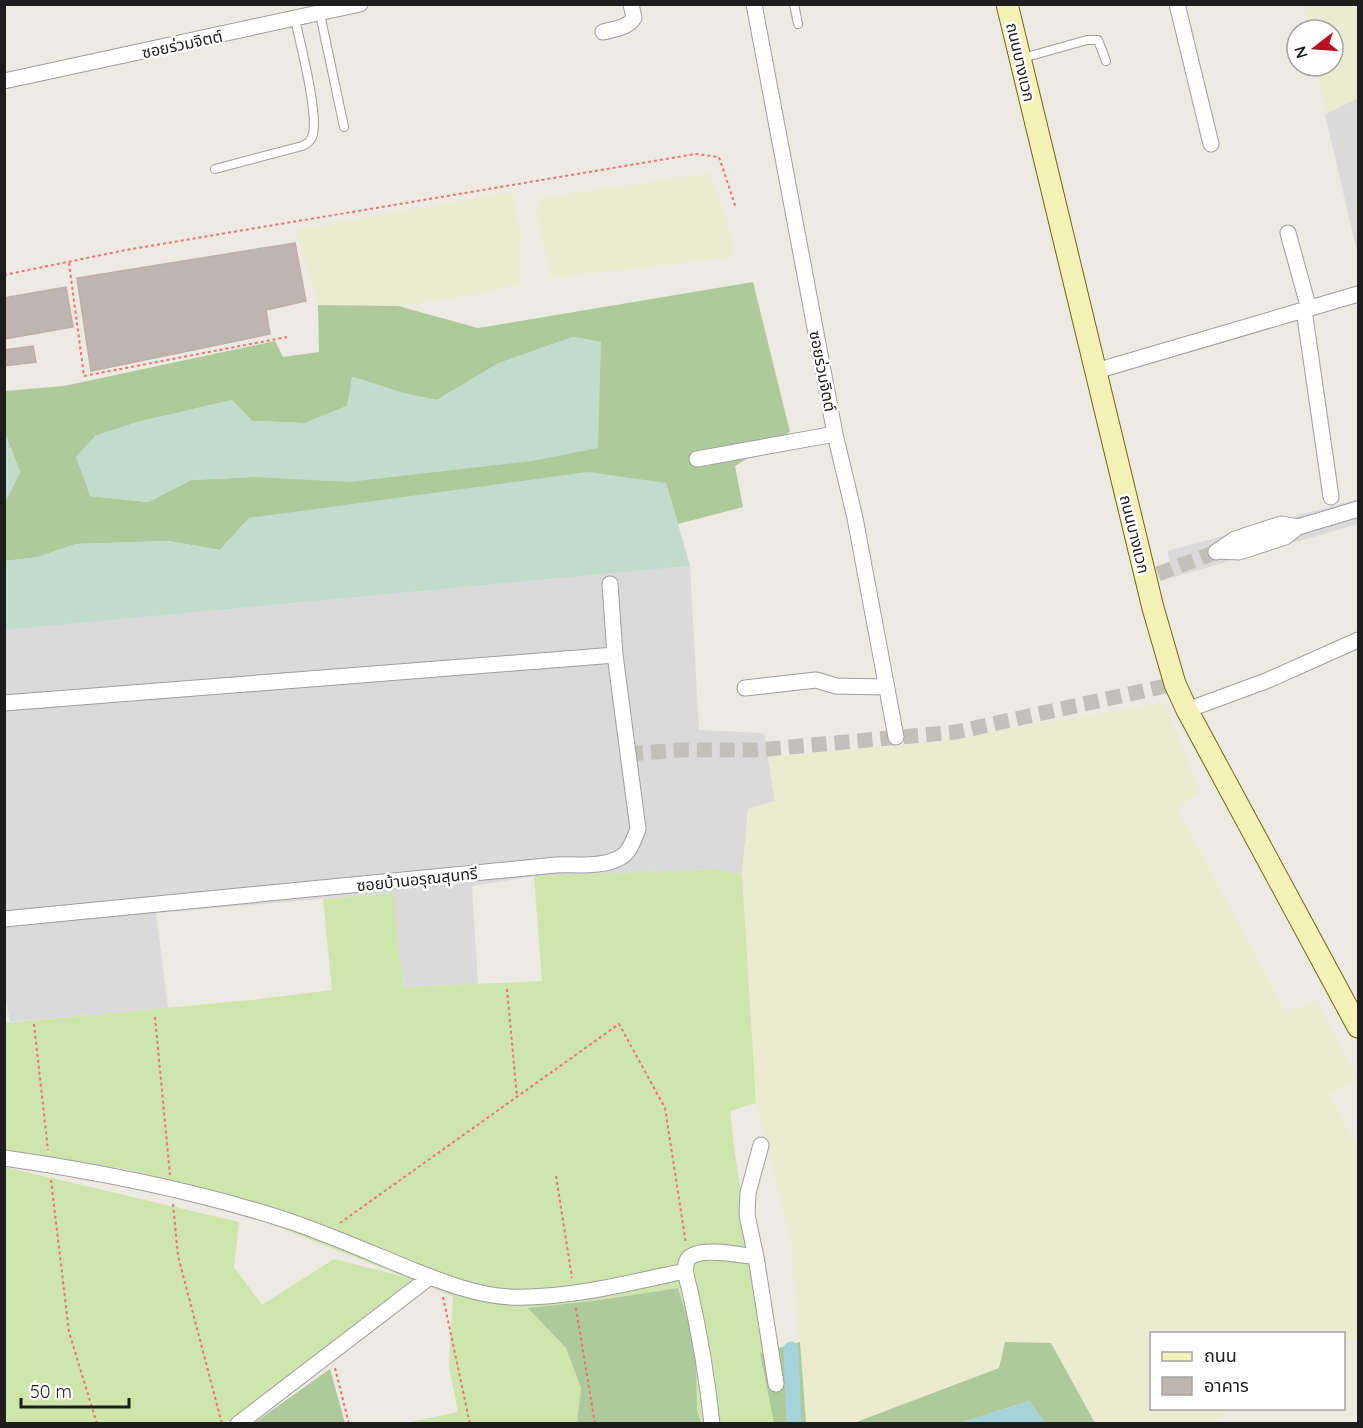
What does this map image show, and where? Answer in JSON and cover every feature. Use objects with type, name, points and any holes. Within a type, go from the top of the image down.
[{"type":"main road","name":"ถนนบางแวก","points":[[1007,4],[1096,371],[1152,576],[1175,684],[1359,1027]]},
{"type":"street","name":"ซอยร่วมจิตต์","points":[[4,81],[360,4]]},
{"type":"street","points":[[603,32],[631,22],[634,18],[631,4]]},
{"type":"street","name":"ซอยร่วมจิตต์","points":[[754,4],[835,434],[855,518],[896,737]]},
{"type":"street","points":[[1177,4],[1212,144]]},
{"type":"street","points":[[1288,233],[1307,310],[1331,497]]},
{"type":"street","points":[[1096,371],[1359,294]]},
{"type":"street","points":[[697,459],[835,434]]},
{"type":"street","points":[[1217,551],[1239,552],[1286,537],[1298,527],[1359,509]]},
{"type":"street","name":"ซอยบ้านอรุณสุนทรี","points":[[4,919],[182,900],[606,863],[623,857],[638,830],[615,655],[610,584]]},
{"type":"street","points":[[1187,710],[1266,681],[1359,640]]},
{"type":"street","points":[[4,704],[615,655]]},
{"type":"street","points":[[745,688],[816,680],[836,686],[885,687]]},
{"type":"street","points":[[761,1145],[747,1193],[747,1215],[776,1384]]},
{"type":"street","points":[[4,1158],[172,1188],[292,1222],[477,1293],[510,1297],[577,1293],[687,1265],[695,1254],[708,1252],[756,1257]]},
{"type":"street","points":[[687,1265],[703,1346],[711,1424]]},
{"type":"street","points":[[238,1424],[331,1352],[434,1278]]},
{"type":"lane","points":[[794,4],[798,24]]},
{"type":"lane","points":[[320,14],[344,127]]},
{"type":"lane","points":[[215,169],[302,146],[309,143],[313,136],[315,118],[296,19]]},
{"type":"lane","points":[[1020,59],[1087,40],[1098,40],[1106,61]]},
{"type":"path","points":[[4,275],[126,249],[696,154],[719,158],[736,208]]},
{"type":"path","points":[[69,262],[84,376],[287,337]]},
{"type":"path","points":[[507,989],[517,1097]]},
{"type":"path","points":[[155,1017],[178,1256],[222,1424]]},
{"type":"path","points":[[34,1024],[69,1332],[97,1424]]},
{"type":"path","points":[[325,1234],[619,1024],[665,1108],[687,1265]]},
{"type":"path","points":[[434,1278],[470,1424]]},
{"type":"path","points":[[331,1352],[349,1424]]},
{"type":"shaded area","points":[[1358,98],[1358,256],[1325,114]]},
{"type":"shaded area","points":[[1358,499],[1358,524],[1174,577],[1167,551]]},
{"type":"shaded area","points":[[690,566],[699,730],[764,733],[775,802],[748,809],[742,875],[717,869],[535,876],[472,886],[478,984],[403,987],[392,893],[156,913],[168,1008],[10,1022],[4,989],[4,630]]},
{"type":"green space","points":[[1304,5],[1358,5],[1358,98],[1325,114],[1318,78],[1345,78],[1345,18],[1307,18]]},
{"type":"green space","points":[[711,173],[733,239],[733,257],[552,278],[536,212],[540,198]]},
{"type":"green space","points":[[512,192],[521,237],[521,284],[484,293],[398,306],[318,305],[296,230]]},
{"type":"green space","points":[[753,282],[790,432],[735,466],[743,507],[678,524],[666,483],[249,518],[220,550],[168,541],[76,544],[38,557],[5,561],[4,503],[20,472],[5,436],[5,391],[64,386],[275,341],[283,357],[319,352],[318,305],[398,306],[478,328]],"holes":[[[573,337],[601,342],[252,477],[191,480],[148,502],[90,496],[95,436],[138,422],[232,400],[252,421],[305,423],[347,406],[353,377],[406,394],[437,400],[499,363]]]},
{"type":"green space","points":[[573,337],[601,342],[598,448],[532,461],[349,482],[252,477],[192,480],[148,502],[90,496],[76,457],[95,436],[138,422],[232,400],[252,421],[305,423],[347,406],[352,377],[406,394],[437,400],[499,363]]},
{"type":"green space","points":[[4,436],[6,436],[20,472],[5,503]]},
{"type":"green space","points":[[588,472],[666,483],[690,566],[5,630],[5,561],[38,557],[76,544],[168,541],[220,550],[249,518]]},
{"type":"green space","points":[[1164,703],[1201,791],[1177,808],[1286,1013],[1316,1000],[1358,1079],[1329,1094],[1358,1149],[1358,1335],[1345,1343],[1345,1332],[1150,1332],[1150,1410],[1234,1410],[1211,1423],[1095,1423],[1051,1343],[1005,1342],[999,1368],[851,1423],[806,1423],[791,1241],[756,1103],[742,875],[748,809],[775,801],[768,757],[924,743]]},
{"type":"green space","points":[[717,869],[742,875],[756,1103],[730,1111],[776,1423],[701,1423],[697,1409],[696,1346],[678,1288],[529,1308],[566,1348],[581,1388],[577,1423],[406,1423],[458,1412],[449,1367],[453,1296],[412,1280],[227,1423],[5,1424],[5,1167],[239,1222],[234,1267],[262,1305],[334,1259],[405,1277],[136,1171],[5,1150],[5,1023],[251,1000],[332,990],[323,899],[393,893],[403,987],[542,981],[534,876]]},
{"type":"green space","points":[[678,1288],[696,1346],[697,1409],[701,1423],[577,1423],[581,1388],[566,1348],[528,1308]]},
{"type":"green space","points":[[800,1342],[806,1423],[774,1423],[760,1353]]},
{"type":"green space","points":[[1005,1342],[1051,1343],[1095,1423],[1045,1423],[1029,1401],[960,1423],[851,1424],[999,1368]]},
{"type":"green space","points":[[330,1369],[345,1423],[254,1423]]},
{"type":"water","points":[[1029,1401],[1045,1423],[960,1423]]},
{"type":"building","points":[[295,243],[306,301],[266,310],[270,334],[91,371],[77,278]]},
{"type":"building","points":[[66,287],[73,327],[4,339],[4,298]]},
{"type":"building","points":[[33,346],[36,362],[4,366],[4,350]]},
{"type":"waterway","points":[[791,1349],[794,1424]]},
{"type":"tunnel","points":[[1158,574],[1216,552]]},
{"type":"tunnel","points":[[628,754],[680,750],[757,750],[956,732],[1175,684]]}]
